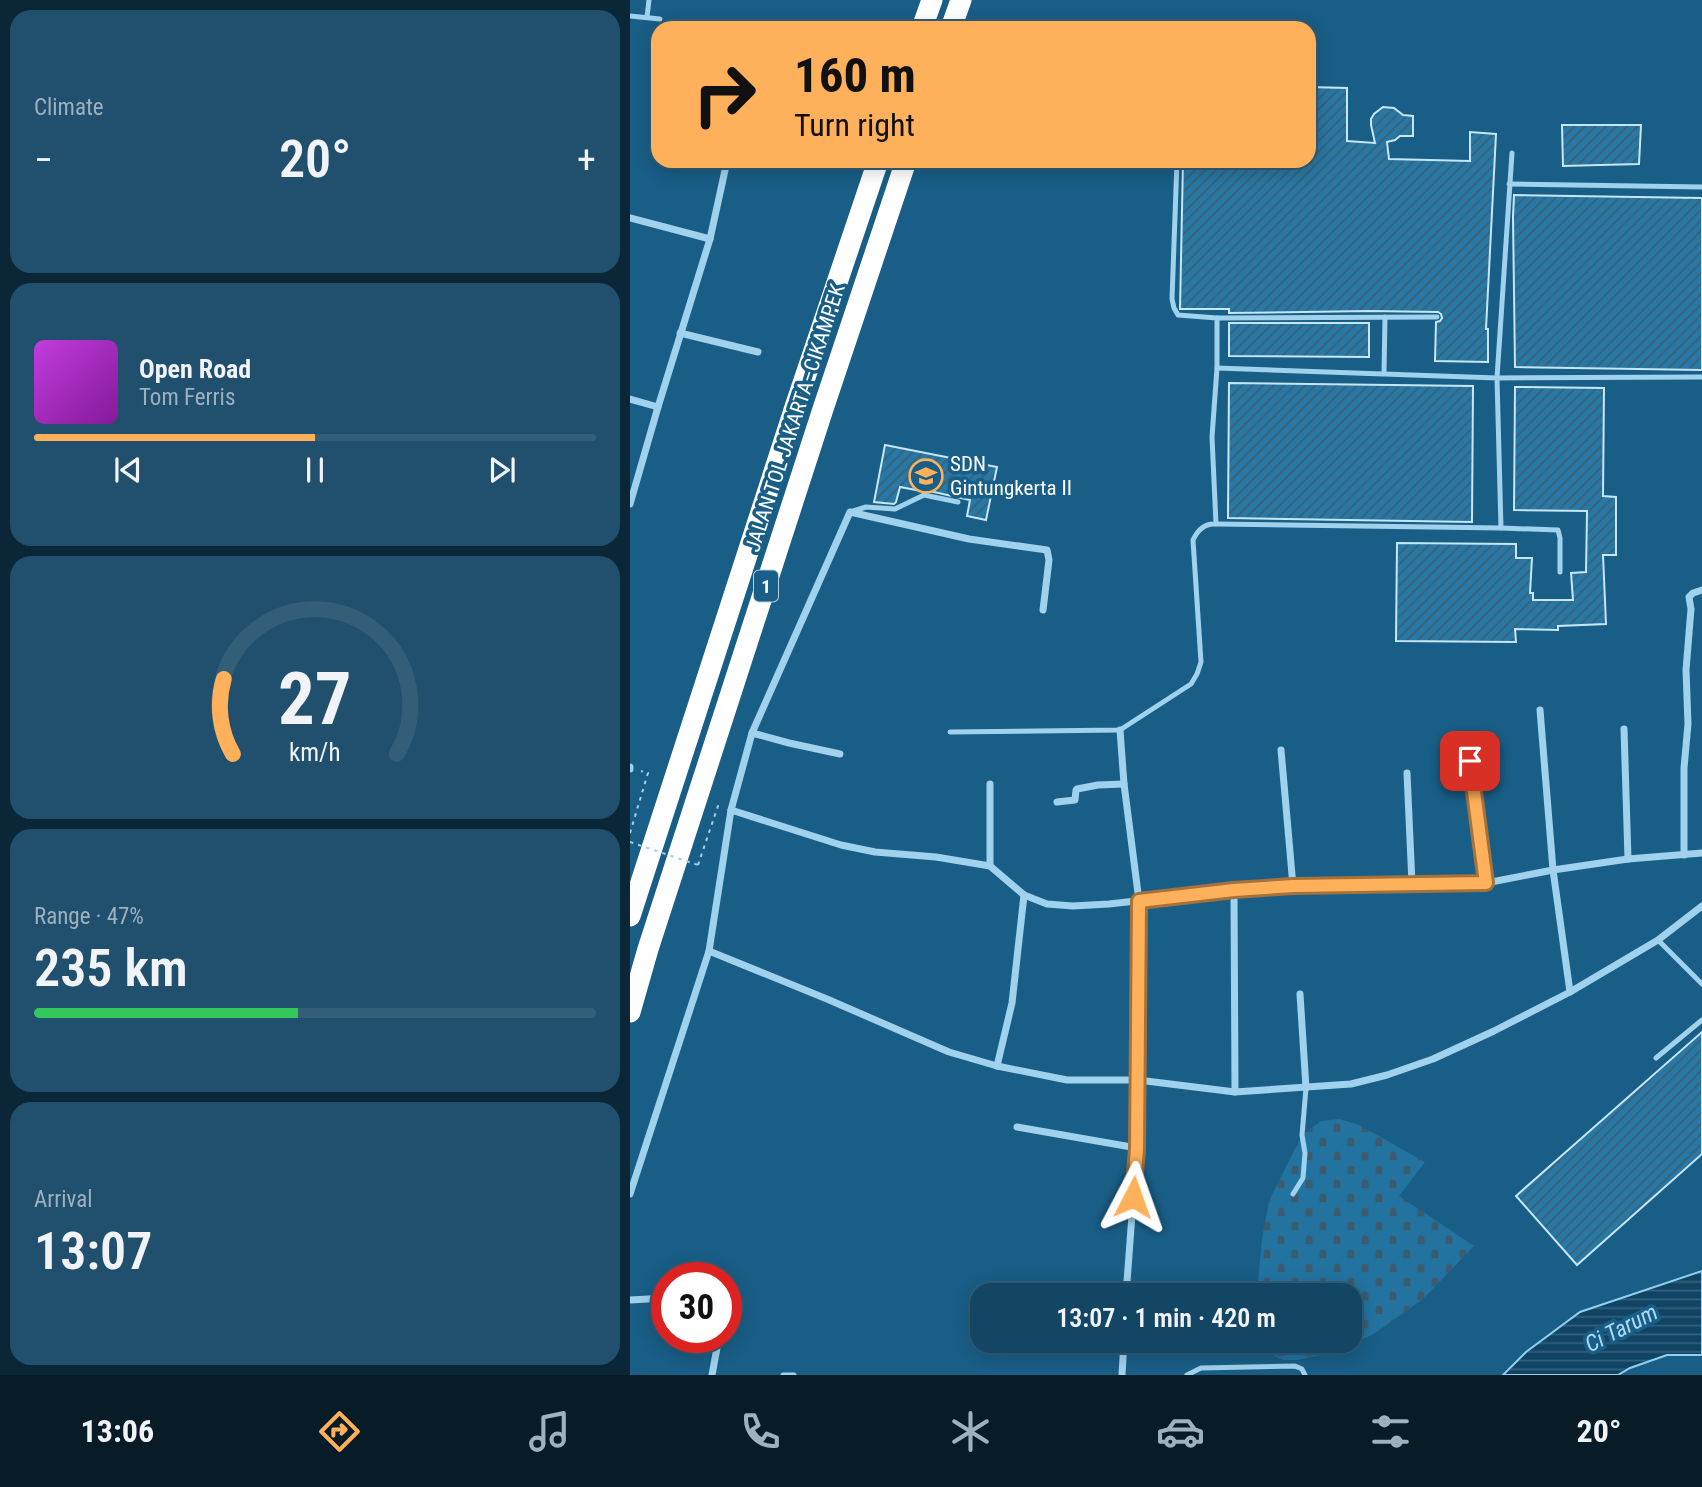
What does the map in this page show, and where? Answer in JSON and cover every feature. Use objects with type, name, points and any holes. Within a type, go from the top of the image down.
[{"type":"highway","points":[[924,21],[932,0]]},
{"type":"highway","points":[[954,21],[961,0]]},
{"type":"highway","name":"JALAN TOL JAKARTA–CIKAMPEK","points":[[630,916],[876,168]]},
{"type":"highway","name":"JALAN TOL JAKARTA–CIKAMPEK","points":[[630,1012],[823,409],[904,168]]},
{"type":"street","points":[[630,504],[632,486],[710,239],[725,168]]},
{"type":"street","points":[[630,218],[710,239]]},
{"type":"street","points":[[680,333],[758,352]]},
{"type":"street","points":[[630,399],[658,407]]},
{"type":"street","points":[[630,1194],[709,951],[731,810],[752,733],[850,512],[969,539],[1047,550],[1049,560],[1043,610]]},
{"type":"street","points":[[1684,855],[1689,597],[1702,590]]},
{"type":"street","points":[[1540,710],[1553,870],[1570,992]]},
{"type":"street","points":[[1624,729],[1628,859]]},
{"type":"street","points":[[1120,730],[1139,901],[1137,1149],[1127,1283]]},
{"type":"street","points":[[752,733],[840,754]]},
{"type":"street","points":[[1467,736],[1486,883]]},
{"type":"street","points":[[1280,750],[1293,886]]},
{"type":"street","points":[[1407,773],[1412,884]]},
{"type":"street","points":[[990,784],[990,866]]},
{"type":"street","points":[[1057,802],[1075,800],[1077,789],[1124,784]]},
{"type":"street","points":[[731,810],[841,845],[875,852],[936,857],[990,866],[1024,895],[1047,904],[1073,906],[1293,886],[1486,883],[1628,859],[1702,853]]},
{"type":"street","points":[[1234,890],[1235,1092]]},
{"type":"street","points":[[996,1066],[1012,1003],[1024,895]]},
{"type":"street","points":[[709,951],[949,1052],[996,1066],[1067,1080],[1138,1080],[1235,1092],[1351,1084],[1422,1063],[1494,1031],[1570,992],[1658,940],[1702,905]]},
{"type":"street","points":[[1300,995],[1306,1088]]},
{"type":"street","points":[[1017,1127],[1137,1149]]},
{"type":"street","points":[[630,1300],[651,1299]]},
{"type":"street","points":[[712,1375],[716,1353]]},
{"type":"street","points":[[1122,1375],[1123,1353]]},
{"type":"lane","points":[[647,17],[649,0]]},
{"type":"lane","points":[[630,16],[660,19]]},
{"type":"lane","points":[[1502,528],[1497,378],[1512,153]]},
{"type":"lane","points":[[1177,168],[1172,299],[1178,315],[1196,318],[1437,317]]},
{"type":"lane","points":[[1509,184],[1702,187]]},
{"type":"lane","points":[[1384,373],[1385,317]]},
{"type":"lane","points":[[1216,524],[1212,437],[1217,318]]},
{"type":"lane","points":[[1217,368],[1497,378],[1702,377]]},
{"type":"lane","points":[[850,512],[866,507],[895,509],[924,495],[958,502]]},
{"type":"lane","points":[[950,732],[1120,730],[1191,684],[1201,662],[1193,540],[1196,533],[1209,523],[1558,530],[1560,572]]},
{"type":"lane","points":[[1658,940],[1702,984]]},
{"type":"lane","points":[[1656,1058],[1702,1020]]},
{"type":"lane","points":[[1293,1194],[1303,1178],[1305,1153],[1302,1135],[1306,1088]]},
{"type":"lane","points":[[1187,1375],[1201,1368],[1295,1366],[1302,1369],[1306,1375]]},
{"type":"lane","points":[[783,1375],[793,1375]]},
{"type":"path","points":[[630,833],[649,773]]},
{"type":"path","points":[[630,842],[698,864],[718,806]]},
{"type":"green space","points":[[1339,1119],[1359,1125],[1425,1162],[1399,1196],[1474,1246],[1423,1299],[1362,1339],[1362,1283],[1258,1283],[1269,1201],[1302,1135],[1321,1121]]},
{"type":"green space","points":[[1269,1353],[1328,1353],[1297,1360],[1283,1360]]},
{"type":"water","name":"Ci Tarum","points":[[1702,1271],[1702,1355],[1667,1355],[1618,1375],[1503,1375],[1526,1352],[1580,1312]]},
{"type":"building","points":[[1316,87],[1347,88],[1347,141],[1375,143],[1371,119],[1383,107],[1394,108],[1403,115],[1413,116],[1413,136],[1400,136],[1387,142],[1389,159],[1470,161],[1470,132],[1496,134],[1486,329],[1488,362],[1435,361],[1436,322],[1442,318],[1438,312],[1229,313],[1229,309],[1180,309],[1183,168],[1316,168]]},
{"type":"building","points":[[1562,125],[1641,125],[1639,164],[1563,166]]},
{"type":"building","points":[[1514,195],[1702,198],[1702,370],[1515,367]]},
{"type":"building","points":[[1229,323],[1369,323],[1369,357],[1229,356]]},
{"type":"building","points":[[1229,383],[1473,386],[1472,522],[1228,518]]},
{"type":"building","points":[[1515,387],[1604,388],[1603,496],[1616,497],[1616,555],[1603,555],[1606,624],[1558,626],[1558,630],[1515,629],[1516,642],[1396,641],[1397,543],[1516,544],[1516,558],[1532,558],[1530,593],[1533,593],[1533,600],[1573,600],[1571,573],[1586,572],[1587,511],[1514,510]]},
{"type":"building","name":"SDN Gintungkerta II","points":[[885,445],[997,467],[986,520],[967,516],[970,500],[925,490],[900,487],[894,504],[874,502]]},
{"type":"building","points":[[1702,1032],[1702,1154],[1577,1265],[1516,1196]]},
{"type":"place","name":"SDN Gintungkerta II","points":[[926,476]]},
{"type":"route","points":[[1133,1197],[1137,1149],[1139,901],[1293,886],[1486,883],[1470,761]]}]
